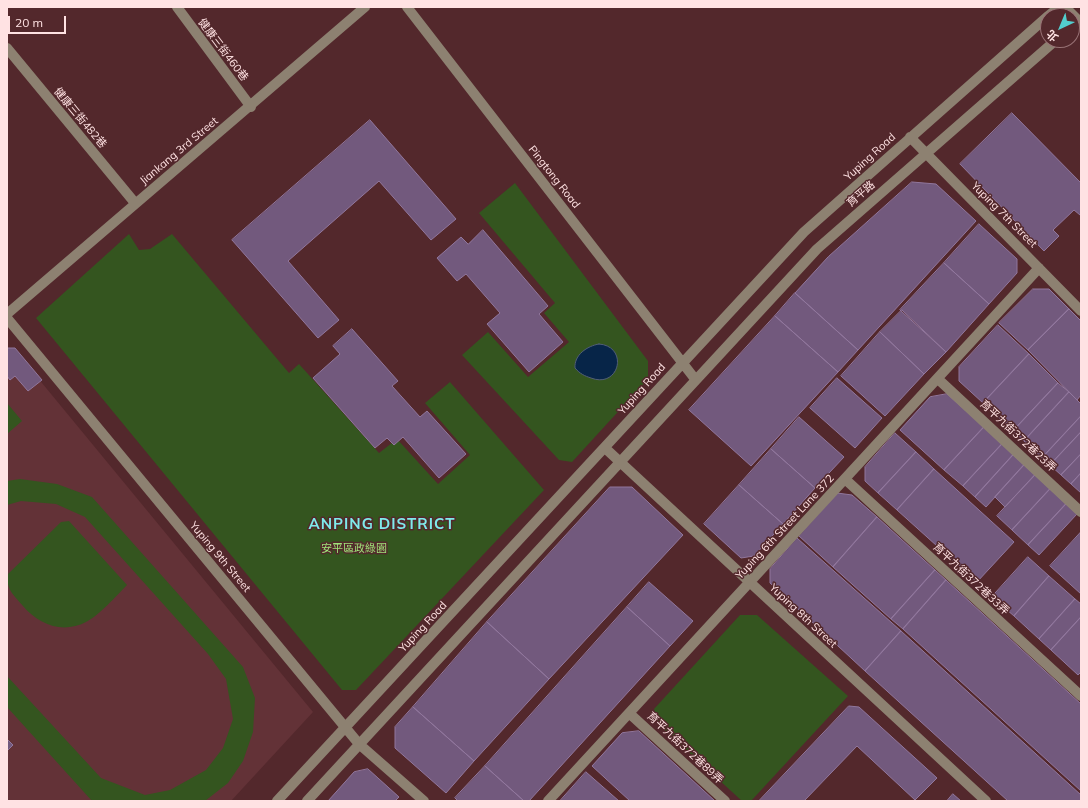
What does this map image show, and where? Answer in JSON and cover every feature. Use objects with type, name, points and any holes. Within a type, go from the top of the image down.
[{"type":"street","name":"健康三街460巷","points":[[177,7],[251,107]]},
{"type":"street","name":"Jiankang 3rd Street","points":[[7,314],[135,203],[251,107],[365,7]]},
{"type":"street","name":"Pingtong Road","points":[[407,7],[695,379]]},
{"type":"street","name":"Yuping Road","points":[[277,801],[804,232],[1040,23]]},
{"type":"street","name":"健康三街482巷","points":[[7,48],[135,203]]},
{"type":"street","name":"育平路","points":[[695,379],[817,249],[1047,48]]},
{"type":"street","name":"Yuping 7th Street","points":[[910,137],[1081,311]]},
{"type":"street","name":"Yuping 6th Street Lane 372","points":[[548,801],[1039,268]]},
{"type":"street","name":"Yuping 9th Street","points":[[7,318],[359,744],[424,801]]},
{"type":"street","points":[[307,801],[695,379]]},
{"type":"street","name":"育平九街372巷23弄","points":[[938,379],[1081,512]]},
{"type":"street","name":"Yuping 8th Street","points":[[604,448],[986,801]]},
{"type":"street","name":"育平九街372巷33弄","points":[[845,479],[1081,696]]},
{"type":"street","name":"育平九街372巷89弄","points":[[629,713],[725,801]]},
{"type":"shaded area","points":[[7,348],[14,349],[313,712],[231,801],[7,801]]},
{"type":"green space","points":[[515,183],[648,361],[648,379],[572,462],[559,460],[462,355],[488,332],[528,377],[569,342],[544,313],[555,303],[479,213]]},
{"type":"green space","name":"安平區政綠園","points":[[129,234],[139,250],[150,249],[172,234],[289,373],[299,364],[379,453],[397,439],[438,484],[470,455],[425,403],[450,382],[544,490],[356,690],[342,690],[36,318]]},
{"type":"green space","points":[[7,403],[22,421],[7,434]]},
{"type":"green space","points":[[20,479],[57,484],[92,497],[243,667],[255,698],[253,732],[243,761],[228,783],[205,801],[92,801],[7,707],[7,676],[101,778],[145,795],[170,790],[206,770],[223,748],[233,719],[226,679],[208,654],[85,517],[56,504],[21,501],[7,505],[7,481]]},
{"type":"green space","points":[[69,521],[127,585],[108,605],[91,619],[77,626],[60,627],[44,623],[29,613],[10,589],[7,575],[61,522]]},
{"type":"green space","points":[[740,615],[757,615],[848,696],[751,801],[742,801],[659,725],[654,709]]},
{"type":"water","points":[[599,344],[608,346],[614,352],[617,359],[617,366],[614,373],[609,378],[601,380],[585,376],[575,368],[575,363],[582,352],[594,345]]},
{"type":"building","points":[[1012,113],[1081,183],[1081,214],[1080,215],[1074,210],[1053,230],[1059,236],[1044,251],[960,164]]},
{"type":"building","points":[[370,120],[456,219],[431,240],[379,181],[288,261],[339,320],[318,338],[232,240]]},
{"type":"building","points":[[912,182],[936,184],[976,221],[858,350],[795,293],[828,257]]},
{"type":"building","points":[[979,224],[1017,259],[1017,273],[989,304],[944,263]]},
{"type":"building","points":[[483,230],[548,306],[539,314],[563,342],[529,372],[487,324],[500,313],[466,274],[457,281],[437,258],[461,237],[468,244]]},
{"type":"building","points":[[944,263],[989,304],[946,352],[900,310]]},
{"type":"building","points":[[1033,289],[1049,289],[1069,309],[1028,350],[999,323]]},
{"type":"building","points":[[795,293],[858,350],[838,372],[775,316]]},
{"type":"building","points":[[1069,309],[1081,321],[1081,395],[1077,400],[1028,350]]},
{"type":"building","points":[[902,310],[946,352],[924,374],[880,332]]},
{"type":"building","points":[[775,316],[838,372],[751,466],[689,410]]},
{"type":"building","points":[[998,325],[1029,354],[983,403],[959,381],[959,367]]},
{"type":"building","points":[[352,329],[398,381],[392,386],[420,417],[427,411],[466,454],[439,478],[403,437],[394,445],[387,438],[375,448],[313,378],[340,354],[333,346]]},
{"type":"building","points":[[880,332],[924,374],[885,416],[841,376]]},
{"type":"building","points":[[7,348],[15,348],[42,380],[28,391],[15,376],[10,380],[7,376]]},
{"type":"building","points":[[1029,354],[1058,383],[1013,431],[983,403]]},
{"type":"building","points":[[837,378],[882,418],[855,448],[810,408]]},
{"type":"building","points":[[1058,383],[1069,392],[1024,441],[1013,431]]},
{"type":"building","points":[[1069,392],[1081,404],[1081,416],[1042,458],[1024,441]]},
{"type":"building","points":[[947,394],[984,427],[944,470],[900,430],[930,397]]},
{"type":"building","points":[[1081,416],[1081,432],[1050,465],[1042,458]]},
{"type":"building","points":[[799,417],[844,457],[815,488],[771,449]]},
{"type":"building","points":[[984,427],[1002,444],[963,486],[944,470]]},
{"type":"building","points":[[1081,432],[1081,454],[1061,475],[1050,465]]},
{"type":"building","points":[[895,433],[916,452],[878,493],[865,481],[865,467]]},
{"type":"building","points":[[1002,444],[1013,455],[975,497],[963,486]]},
{"type":"building","points":[[771,449],[815,488],[783,524],[739,485]]},
{"type":"building","points":[[916,452],[934,469],[897,510],[878,493]]},
{"type":"building","points":[[1081,454],[1081,473],[1071,484],[1061,475]]},
{"type":"building","points":[[1013,455],[1024,465],[986,507],[975,497]]},
{"type":"building","points":[[1024,465],[1035,475],[1005,507],[995,497]]},
{"type":"building","points":[[934,469],[1014,542],[977,582],[897,510]]},
{"type":"building","points":[[1081,473],[1081,493],[1071,484]]},
{"type":"building","points":[[1035,475],[1050,489],[1012,530],[997,516]]},
{"type":"building","points":[[739,485],[783,524],[754,556],[741,558],[704,524]]},
{"type":"building","points":[[610,487],[632,487],[683,535],[549,679],[487,622]]},
{"type":"building","points":[[1050,489],[1066,504],[1028,545],[1012,530]]},
{"type":"building","points":[[837,493],[852,495],[877,517],[833,567],[799,536]]},
{"type":"building","points":[[1066,504],[1077,514],[1039,555],[1028,545]]},
{"type":"building","points":[[877,517],[935,570],[891,619],[833,567]]},
{"type":"building","points":[[1081,532],[1081,594],[1050,566]]},
{"type":"building","points":[[797,538],[901,631],[865,671],[770,583],[770,569]]},
{"type":"building","points":[[1028,557],[1049,576],[1014,616],[992,597]]},
{"type":"building","points":[[935,570],[946,580],[903,629],[891,619]]},
{"type":"building","points":[[1049,576],[1075,599],[1039,639],[1014,616]]},
{"type":"building","points":[[946,580],[1081,704],[1081,791],[903,629]]},
{"type":"building","points":[[649,582],[693,621],[670,646],[627,607]]},
{"type":"building","points":[[1075,599],[1081,604],[1081,617],[1051,650],[1039,639]]},
{"type":"building","points":[[627,607],[670,646],[529,801],[524,801],[485,766]]},
{"type":"building","points":[[1081,617],[1081,672],[1078,675],[1051,650]]},
{"type":"building","points":[[487,622],[549,679],[474,761],[413,707]]},
{"type":"building","points":[[901,631],[1081,795],[1081,801],[1008,801],[865,671]]},
{"type":"building","points":[[849,706],[859,707],[937,778],[915,800],[857,746],[804,801],[759,801]]},
{"type":"building","points":[[413,707],[474,761],[446,793],[395,748],[395,727]]},
{"type":"building","points":[[639,731],[715,801],[630,801],[592,766],[622,733]]},
{"type":"building","points":[[7,739],[13,745],[7,751]]},
{"type":"building","points":[[485,766],[524,801],[458,801],[455,798]]},
{"type":"building","points":[[368,769],[399,797],[395,801],[328,801],[354,772]]},
{"type":"building","points":[[586,772],[619,801],[560,801]]},
{"type":"building","points":[[953,794],[961,801],[947,801]]},
{"type":"district","name":"ANPING DISTRICT","points":[[382,524]]}]
